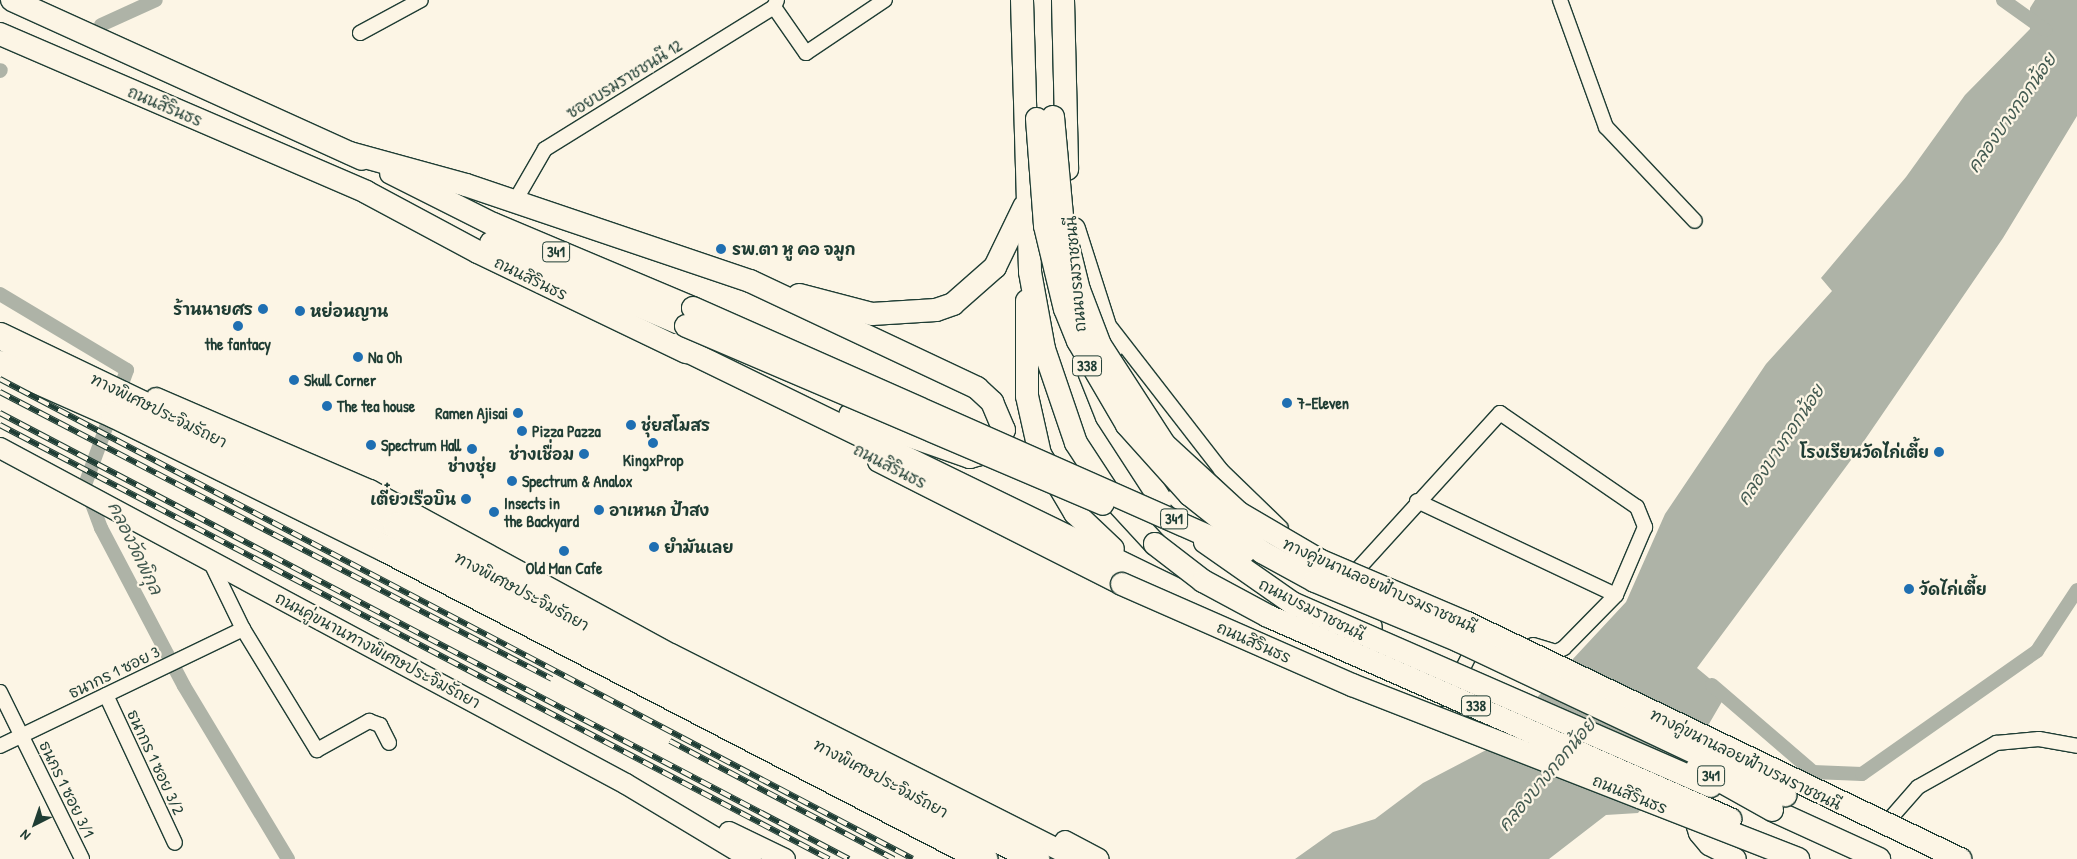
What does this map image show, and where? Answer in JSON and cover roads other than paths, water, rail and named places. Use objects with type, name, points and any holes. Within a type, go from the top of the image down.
[{"type":"highway","name":"ทางพิเศษประจิมรัถยา","points":[[0,336],[398,526],[1036,859]]},
{"type":"highway","name":"ทางพิเศษประจิมรัถยา","points":[[0,364],[115,415],[386,549],[984,859]]},
{"type":"main road","name":"ถนนสิรินธร","points":[[12,0],[30,6],[350,153],[421,189],[690,317],[1168,516],[1650,742],[1772,810]]},
{"type":"main road","name":"ถนนบรมราชชนนี","points":[[1022,0],[1030,272],[1044,349],[1063,415],[1110,495],[1154,544],[1203,581],[1268,616],[1684,797],[1804,859]]},
{"type":"main road","name":"ทางคู่ขนานลอยฟ้าบรมราชชนนี","points":[[1034,0],[1045,226],[1065,309],[1078,341],[1126,425],[1169,476],[1227,527],[1315,581],[1459,640],[1922,859]]},
{"type":"main road","name":"ทางคู่ขนานลอยฟ้าบรมราชชนนี","points":[[1050,0],[1053,117],[1070,258],[1088,317],[1116,376],[1183,465],[1239,514],[1319,560],[1467,623],[1960,859]]},
{"type":"main road","name":"ถนนบรมราชชนนี","points":[[1064,0],[1069,212],[1086,363],[1107,417],[1161,500],[1233,565],[1292,603],[1470,684],[1772,810],[1879,859]]},
{"type":"main road","name":"ถนนสิรินธร","points":[[0,34],[366,192],[409,215],[675,345],[855,449],[1122,584],[1352,685],[1798,859]]},
{"type":"main road","points":[[350,153],[515,201],[750,281],[872,314],[936,310],[965,298],[995,267],[1027,200]]},
{"type":"main road","points":[[366,192],[690,317],[1244,562],[1315,581]]},
{"type":"main road","points":[[675,345],[1137,567],[1223,612],[1393,687],[1416,673],[1419,656],[1414,648],[1313,598],[1236,552],[1175,493],[1135,416],[1100,313],[1069,212]]},
{"type":"main road","points":[[1030,272],[1024,357],[1027,396],[1040,454],[1074,513],[1137,567]]},
{"type":"main road","points":[[675,345],[947,453],[984,456],[1000,444],[1001,420],[977,388],[750,281]]},
{"type":"main road","points":[[0,326],[133,388],[370,490],[671,654],[1014,825],[1076,859]]},
{"type":"main road","name":"ถนนคู่ขนานทางพิเศษประจิมรัถยา","points":[[0,448],[626,784],[751,859]]},
{"type":"main road","points":[[671,654],[785,700],[1099,859]]},
{"type":"main road","points":[[1730,856],[1699,832],[1691,814],[1691,793],[1695,779],[1720,751],[1744,754],[1972,859]]},
{"type":"main road","points":[[626,784],[786,859]]},
{"type":"street","points":[[360,33],[421,0]]},
{"type":"street","name":"ซอยบรมราชชนนี 12","points":[[515,201],[544,149],[776,4],[806,53],[885,0]]},
{"type":"street","points":[[1560,0],[1606,126],[1695,222]]},
{"type":"street","points":[[1100,313],[1196,440],[1248,499],[1314,550],[1503,634],[1556,652],[1616,595],[1645,527],[1637,507],[1500,414],[1417,501],[1358,569]]},
{"type":"street","points":[[1417,501],[1616,595]]},
{"type":"street","points":[[209,560],[243,629],[316,750],[369,721],[380,725],[389,744]]},
{"type":"street","points":[[1461,614],[1472,650]]},
{"type":"street","name":"ธนากร 1 ซอย 3","points":[[0,746],[243,629]]},
{"type":"street","points":[[1393,687],[1426,700],[1448,698],[1472,650],[1503,634]]},
{"type":"street","name":"ธนกร 1 ซอย 3/1","points":[[0,692],[82,859]]},
{"type":"street","name":"ธนากร 1 ซอย 3/2","points":[[106,695],[175,843]]},
{"type":"street","points":[[1889,820],[1918,787],[1996,743],[2040,739],[2076,746]]},
{"type":"water","name":"คลองบางกอกน้อย","points":[[2035,0],[2077,0],[2077,116],[2003,238],[1851,460],[1697,668],[1727,693],[1706,729],[1638,813],[1606,815],[1549,859],[1295,859],[1333,832],[1375,819],[1423,783],[1490,748],[1626,602],[1665,514],[1766,364],[1832,291],[1821,278],[1906,177],[1965,95],[2030,29],[2030,8]]},
{"type":"waterway","points":[[101,25],[156,0]]},
{"type":"waterway","points":[[2003,0],[2045,30]]},
{"type":"waterway","name":"คลองวัดพิกุล","points":[[0,294],[127,370],[85,485],[101,528],[184,686],[288,859]]},
{"type":"waterway","points":[[1712,685],[1813,772],[1862,774],[2037,651],[2077,590]]},
{"type":"railway","points":[[0,379],[913,859]]},
{"type":"railway","points":[[0,392],[552,679]]},
{"type":"railway","points":[[0,413],[849,859]]},
{"type":"railway","points":[[0,425],[829,859]]},
{"type":"railway","points":[[670,741],[894,859]]},
{"type":"place","name":"รพ.ตา หู คอ จมูก","points":[[721,249]]},
{"type":"place","name":"ร้านนายศร","points":[[263,309]]},
{"type":"place","name":"หย่อนญาน","points":[[300,311]]},
{"type":"place","name":"the fantacy","points":[[238,326]]},
{"type":"place","name":"Na Oh","points":[[358,357]]},
{"type":"place","name":"Skull Corner","points":[[294,380]]},
{"type":"place","name":"7-Eleven","points":[[1287,403]]},
{"type":"place","name":"The tea house","points":[[327,406]]},
{"type":"place","name":"Ramen Ajisai","points":[[518,413]]},
{"type":"place","name":"ชุ่ยสโมสร","points":[[631,425]]},
{"type":"place","name":"Pizza Pazza","points":[[522,431]]},
{"type":"place","name":"KingxProp","points":[[653,443]]},
{"type":"place","name":"Spectrum Hall","points":[[371,445]]},
{"type":"place","name":"ช่างชุ่ย","points":[[472,449]]},
{"type":"place","name":"โรงเรียนวัดไก่เตี้ย","points":[[1939,452]]},
{"type":"place","name":"ช่างเชื่อม","points":[[584,454]]},
{"type":"place","name":"Spectrum & Analox","points":[[512,481]]},
{"type":"place","name":"เตี๋ยวเรือบิน","points":[[466,499]]},
{"type":"place","name":"อาเหนก ป้าสง","points":[[599,510]]},
{"type":"place","name":"Insects in the Backyard","points":[[494,512]]},
{"type":"place","name":"ยำมันเลย","points":[[654,547]]},
{"type":"place","name":"Old Man Cafe","points":[[564,551]]},
{"type":"place","name":"วัดไก่เตี้ย","points":[[1909,589]]}]
